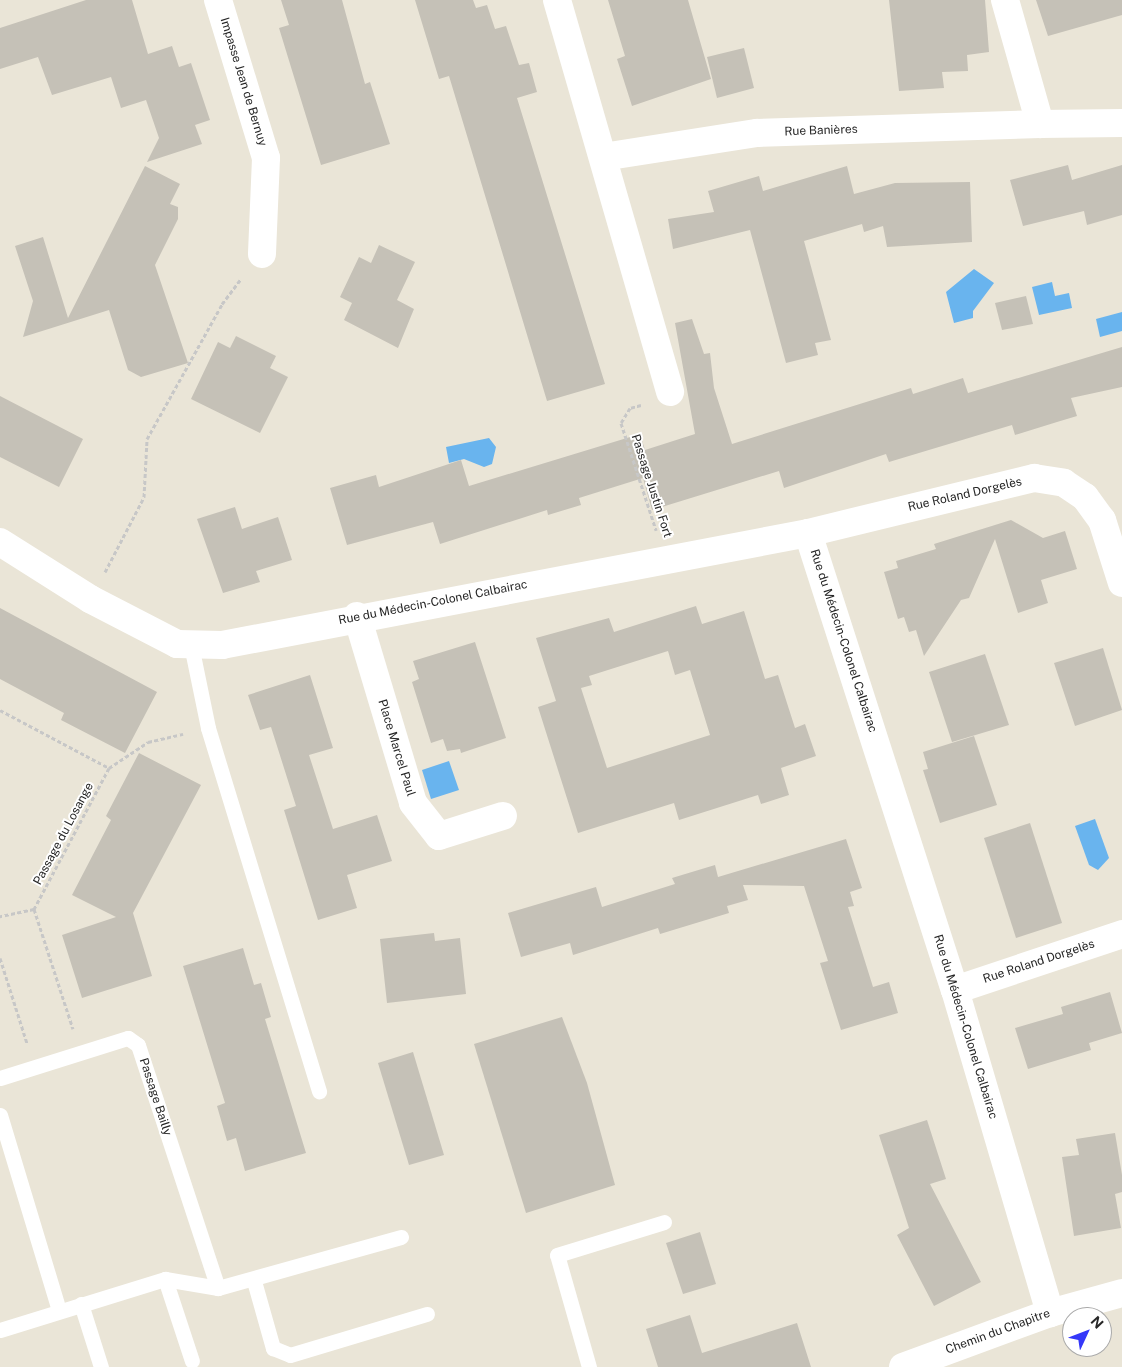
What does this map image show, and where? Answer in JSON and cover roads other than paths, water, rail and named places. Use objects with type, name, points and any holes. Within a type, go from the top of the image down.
[{"type":"street","name":"Impasse Jean de Bernuy","points":[[218,0],[266,158],[262,254]]},
{"type":"street","points":[[557,0],[670,392]]},
{"type":"street","points":[[1005,0],[1040,124]]},
{"type":"street","name":"Rue Banières","points":[[602,157],[758,133],[1122,123]]},
{"type":"street","name":"Rue Roland Dorgelès","points":[[808,533],[1034,478],[1064,483],[1085,497],[1102,520],[1122,584]]},
{"type":"street","name":"Rue du Médecin-Colonel Calbairac","points":[[0,542],[90,599],[177,644],[222,645],[357,616],[808,533],[955,990],[1050,1312]]},
{"type":"street","name":"Place Marcel Paul","points":[[357,616],[413,803],[439,836],[503,816]]},
{"type":"street","name":"Rue Roland Dorgelès","points":[[955,990],[1122,934]]},
{"type":"street","name":"Chemin du Chapitre","points":[[903,1367],[1050,1312],[1122,1292]]},
{"type":"lane","points":[[191,644],[208,728],[320,1091]]},
{"type":"lane","name":"Passage Bailly","points":[[0,1078],[81,1056],[128,1038],[138,1045],[218,1288]]},
{"type":"lane","points":[[0,1115],[59,1310]]},
{"type":"lane","points":[[589,1367],[557,1255],[664,1222]]},
{"type":"lane","points":[[0,1330],[59,1310],[165,1279],[218,1288],[254,1281],[401,1237]]},
{"type":"lane","points":[[165,1279],[192,1361]]},
{"type":"lane","points":[[254,1281],[273,1348],[290,1355],[427,1314]]},
{"type":"lane","points":[[81,1304],[100,1367]]},
{"type":"water","points":[[974,269],[994,283],[973,311],[973,318],[954,323],[946,292]]},
{"type":"water","points":[[1052,282],[1055,296],[1069,293],[1072,308],[1039,315],[1032,287]]},
{"type":"water","points":[[1122,312],[1122,331],[1100,337],[1096,319]]},
{"type":"water","points":[[489,438],[496,447],[492,464],[484,467],[464,459],[449,463],[446,447]]},
{"type":"water","points":[[449,761],[459,790],[431,799],[422,770]]},
{"type":"water","points":[[1095,819],[1109,858],[1098,870],[1089,865],[1075,826]]}]
